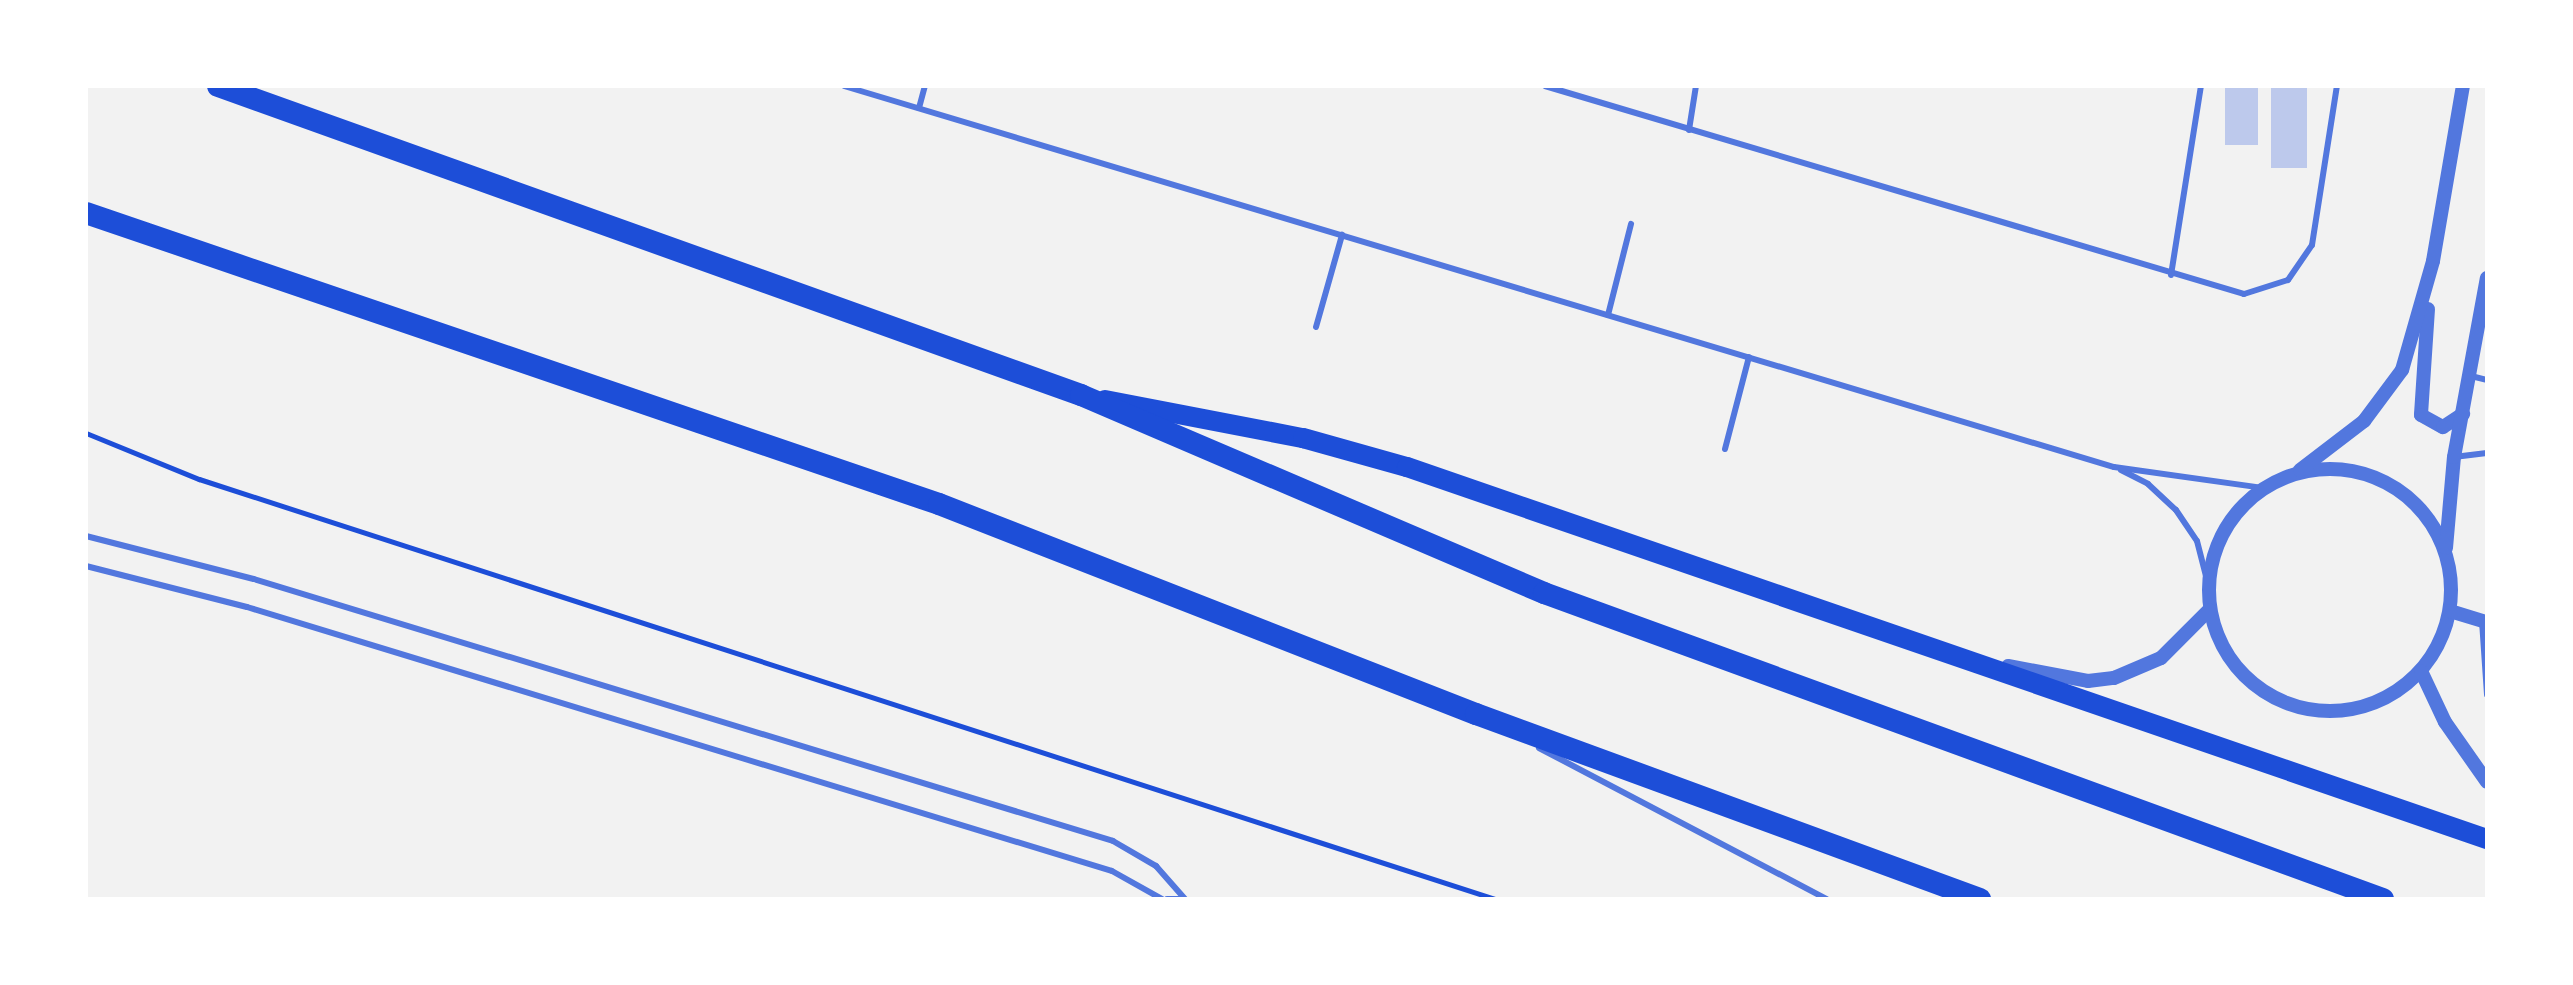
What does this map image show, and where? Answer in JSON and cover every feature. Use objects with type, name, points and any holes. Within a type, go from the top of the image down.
[{"type":"highway","points":[[218,86],[1081,395],[1544,593],[2383,899]]},
{"type":"highway","points":[[86,213],[939,504],[1476,714],[1980,899]]},
{"type":"main road","points":[[1081,395],[1303,438],[1407,467],[1697,565],[1918,647],[2487,839]]},
{"type":"street","points":[[2463,86],[2433,261],[2418,406],[2427,422],[2443,427],[2463,414]]},
{"type":"street","points":[[2433,261],[2402,370],[2364,421],[2296,472],[2263,488],[2235,512],[2216,544],[2207,580],[2209,610],[2221,647],[2245,678],[2277,700],[2315,711],[2354,709],[2391,696],[2421,671],[2435,653],[2450,611],[2445,553],[2454,457],[2487,278]]},
{"type":"street","points":[[2296,472],[2353,471],[2396,488],[2422,510],[2445,553]]},
{"type":"street","points":[[1918,647],[2061,677],[2114,678],[2161,658],[2209,610]]},
{"type":"street","points":[[2450,611],[2484,621]]},
{"type":"street","points":[[2421,671],[2445,722],[2487,782]]},
{"type":"lane","points":[[844,86],[2114,467],[2263,488]]},
{"type":"lane","points":[[919,108],[925,86]]},
{"type":"lane","points":[[1545,86],[2171,275],[2244,294],[2267,291],[2302,265],[2312,245],[2337,86]]},
{"type":"lane","points":[[1689,130],[1696,86]]},
{"type":"lane","points":[[2171,275],[2201,86]]},
{"type":"lane","points":[[1608,315],[1631,224]]},
{"type":"lane","points":[[1316,327],[1342,235]]},
{"type":"lane","points":[[1725,449],[1749,357]]},
{"type":"lane","points":[[2470,375],[2487,380]]},
{"type":"lane","points":[[2454,457],[2487,453]]},
{"type":"lane","points":[[2114,467],[2148,484],[2176,510],[2197,541],[2207,580]]},
{"type":"lane","points":[[86,536],[254,579],[1113,841],[1156,866],[1183,899]]},
{"type":"lane","points":[[86,566],[247,607],[1112,871],[1164,899],[1183,899]]},
{"type":"lane","points":[[2484,621],[2487,695]]},
{"type":"lane","points":[[1476,714],[1827,899]]},
{"type":"path","points":[[86,433],[199,479],[1495,899]]},
{"type":"building","points":[[2225,86],[2258,86],[2258,145],[2225,145]]},
{"type":"building","points":[[2271,86],[2307,86],[2307,168],[2271,168]]}]
